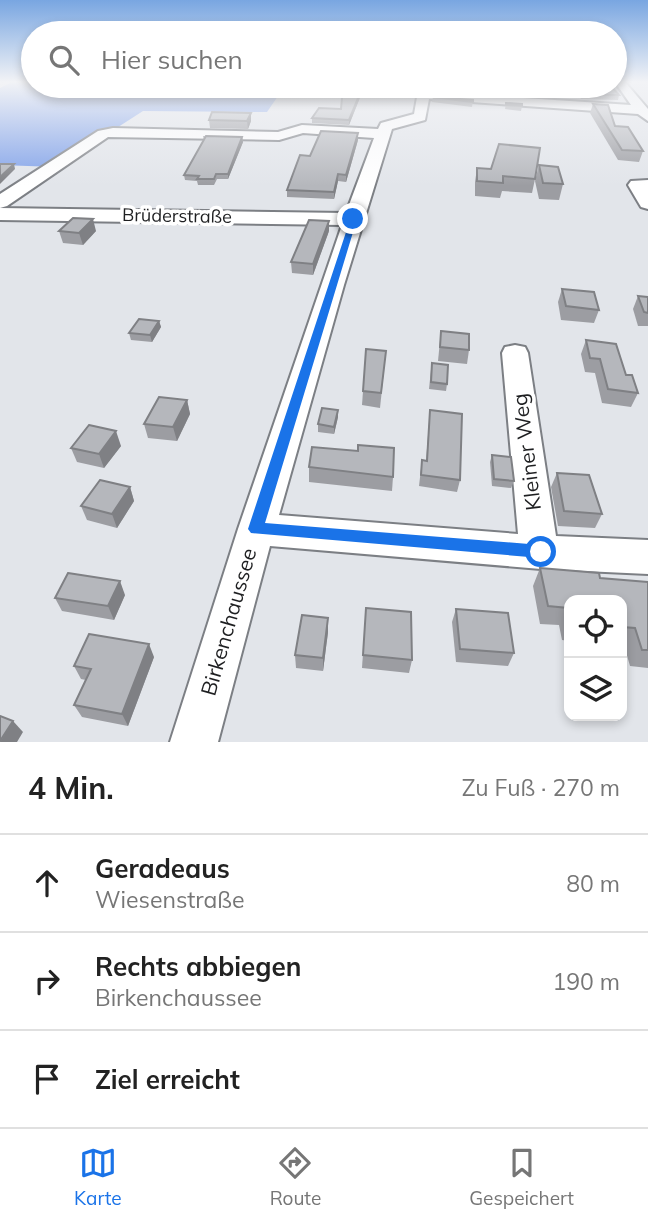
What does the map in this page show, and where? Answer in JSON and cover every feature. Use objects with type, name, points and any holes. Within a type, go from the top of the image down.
[{"type":"street","points":[[0,202],[103,134],[113,132],[279,136],[302,129],[383,134],[386,126],[420,117]]},
{"type":"street","name":"Birkenchaussee","points":[[194,742],[256,529],[353,219],[383,134]]},
{"type":"street","points":[[648,185],[638,185],[648,203]]},
{"type":"street","name":"Brüderstraße","points":[[0,214],[353,219]]},
{"type":"street","name":"Kleiner Weg","points":[[515,353],[535,525],[541,552]]},
{"type":"street","points":[[256,529],[541,552],[648,557]]},
{"type":"shaded area","points":[[0,117],[134,117],[56,167],[0,165]]},
{"type":"building","points":[[210,117],[249,117],[247,121],[209,120]]},
{"type":"building","points":[[313,117],[350,117],[349,120]]},
{"type":"building","points":[[601,117],[612,117],[615,126],[628,127],[643,151],[622,150]]},
{"type":"building","points":[[321,131],[358,133],[346,175],[338,174],[334,192],[287,190],[300,155],[310,156]]},
{"type":"building","points":[[206,136],[242,137],[228,174],[216,174],[214,179],[197,179],[199,176],[184,175]]},
{"type":"building","points":[[499,144],[540,148],[535,179],[503,176],[503,183],[477,181],[477,168],[491,169]]},
{"type":"building","points":[[0,164],[14,164],[0,177]]},
{"type":"building","points":[[539,165],[558,167],[563,184],[543,183]]},
{"type":"building","points":[[73,218],[93,219],[79,233],[59,231]]},
{"type":"building","points":[[309,220],[329,221],[313,264],[291,262]]},
{"type":"building","points":[[562,289],[594,292],[599,310],[566,306]]},
{"type":"building","points":[[638,296],[648,297],[648,313],[644,312]]},
{"type":"building","points":[[139,319],[159,321],[150,335],[129,333]]},
{"type":"building","points":[[441,331],[469,334],[469,350],[440,347]]},
{"type":"building","points":[[586,340],[616,344],[626,375],[632,375],[638,393],[608,389],[600,359],[590,358]]},
{"type":"building","points":[[366,349],[386,351],[381,393],[363,391]]},
{"type":"building","points":[[432,363],[448,365],[447,384],[431,382]]},
{"type":"building","points":[[159,397],[187,400],[173,427],[144,424]]},
{"type":"building","points":[[322,408],[338,410],[334,427],[318,424]]},
{"type":"building","points":[[430,410],[462,414],[460,480],[421,475],[422,460],[427,461]]},
{"type":"building","points":[[89,425],[116,431],[99,454],[71,448]]},
{"type":"building","points":[[358,445],[394,448],[393,477],[309,467],[312,447],[358,451]]},
{"type":"building","points":[[492,455],[511,457],[514,481],[494,479]]},
{"type":"building","points":[[557,473],[589,475],[602,514],[564,511]]},
{"type":"building","points":[[100,480],[130,487],[112,514],[81,506]]},
{"type":"building","points":[[540,568],[599,573],[600,578],[648,582],[648,650],[642,650],[635,628],[627,627],[627,595],[564,595],[564,608],[548,606]]},
{"type":"building","points":[[68,573],[120,581],[108,606],[55,598]]},
{"type":"building","points":[[366,608],[411,612],[412,660],[363,655]]},
{"type":"building","points":[[456,609],[508,613],[514,653],[460,649]]},
{"type":"building","points":[[302,615],[328,618],[323,658],[295,655]]},
{"type":"building","points":[[89,634],[149,644],[122,714],[74,705],[91,669],[74,666]]},
{"type":"building","points":[[0,716],[13,721],[0,741]]},
{"type":"route","points":[[353,219],[256,529],[541,552]]}]
